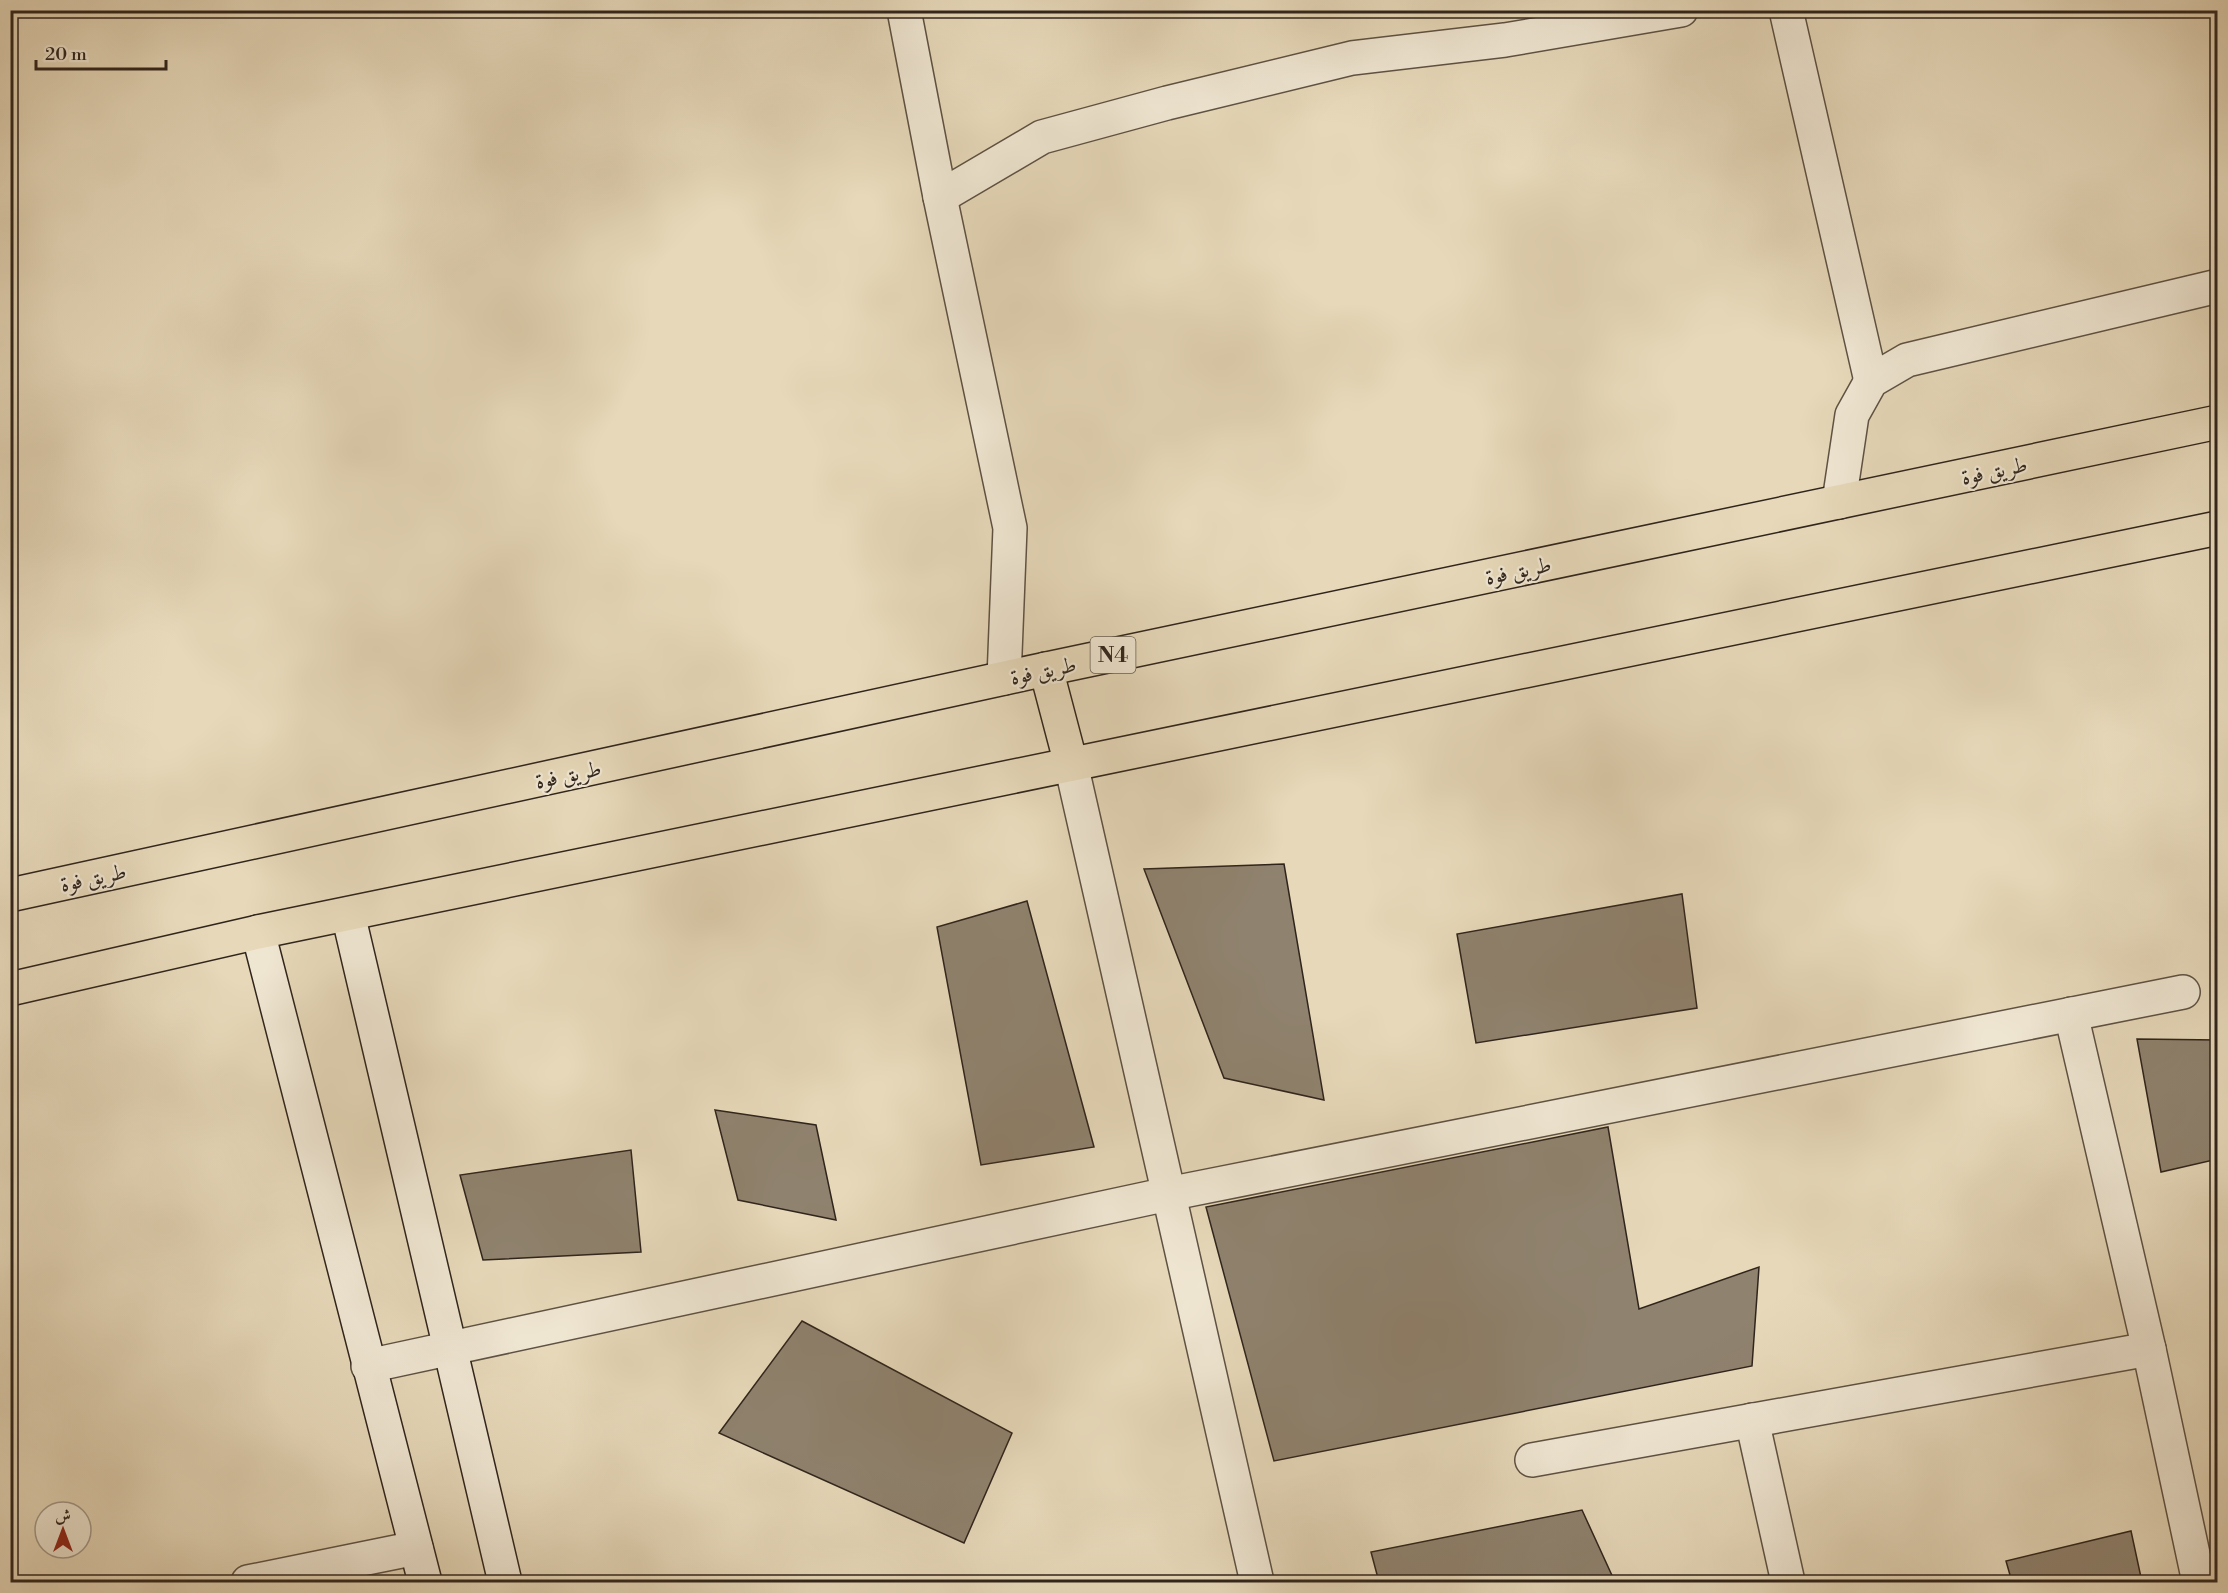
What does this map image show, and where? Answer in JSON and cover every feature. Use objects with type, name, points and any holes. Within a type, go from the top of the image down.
[{"type":"highway","name":"طريق فوة","points":[[10,895],[1004,678],[2217,422]]},
{"type":"highway","points":[[10,989],[258,932],[2217,528]]},
{"type":"highway","points":[[1046,669],[1071,764]]},
{"type":"street","points":[[904,10],[940,197],[1010,528],[1004,678]]},
{"type":"street","points":[[940,197],[1042,137],[1167,103],[1352,58],[1505,40],[1681,10]]},
{"type":"street","points":[[1786,10],[1871,381]]},
{"type":"street","points":[[1839,502],[1852,415],[1871,381],[1907,360],[2217,286]]},
{"type":"street","points":[[1071,764],[1257,1582]]},
{"type":"street","points":[[348,914],[505,1582]]},
{"type":"street","points":[[258,932],[425,1582]]},
{"type":"street","points":[[369,1366],[1168,1194],[2183,992]]},
{"type":"street","points":[[2071,1014],[2149,1349],[2199,1582]]},
{"type":"street","points":[[1532,1460],[2149,1349]]},
{"type":"street","points":[[1752,1420],[1788,1582]]},
{"type":"street","points":[[262,1581],[416,1548]]},
{"type":"building","points":[[1284,864],[1324,1100],[1224,1078],[1144,869]]},
{"type":"building","points":[[1682,894],[1697,1008],[1476,1043],[1457,934]]},
{"type":"building","points":[[1027,901],[1094,1147],[981,1165],[937,927]]},
{"type":"building","points":[[2137,1039],[2218,1040],[2218,1159],[2161,1172]]},
{"type":"building","points":[[715,1110],[816,1125],[836,1220],[738,1200]]},
{"type":"building","points":[[1608,1127],[1639,1309],[1759,1267],[1752,1366],[1274,1461],[1206,1207]]},
{"type":"building","points":[[631,1150],[641,1252],[483,1260],[460,1175]]},
{"type":"building","points":[[802,1321],[1012,1433],[964,1543],[719,1433]]},
{"type":"building","points":[[1582,1510],[1615,1582],[1379,1582],[1371,1552]]},
{"type":"building","points":[[2131,1531],[2142,1582],[2012,1582],[2006,1561]]}]
